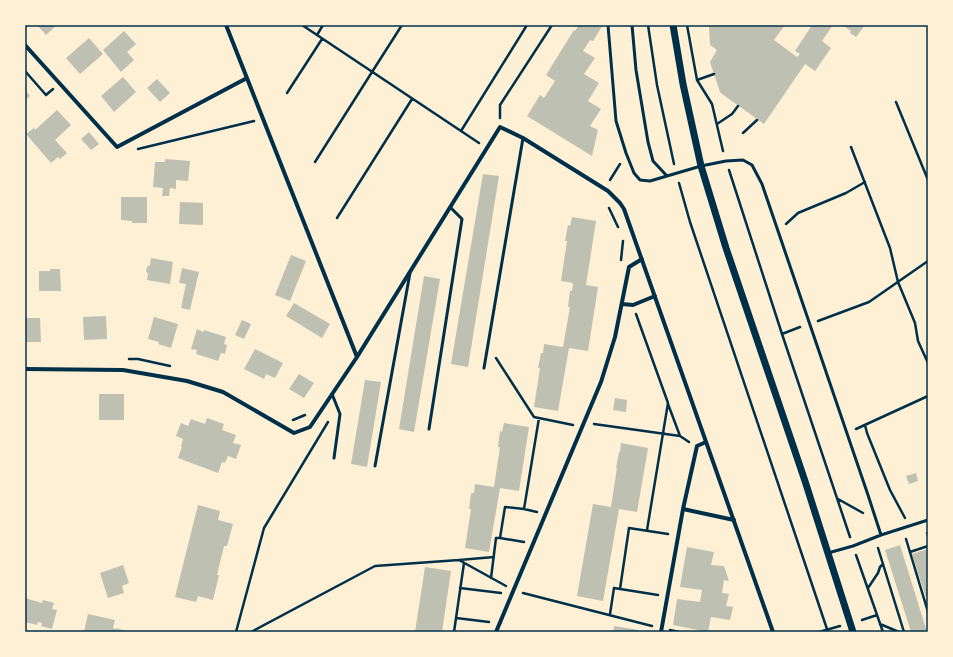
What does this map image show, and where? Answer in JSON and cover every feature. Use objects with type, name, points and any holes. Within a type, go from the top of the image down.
[{"type":"street","points":[[226,25],[357,358]]},
{"type":"street","points":[[674,25],[683,84],[701,166],[726,248],[853,632]]},
{"type":"street","points":[[25,45],[117,148],[247,78]]},
{"type":"street","points":[[25,369],[123,370],[187,381],[223,392],[294,433],[310,427],[357,358],[500,127],[523,138],[608,191],[620,202],[624,209],[773,632]]},
{"type":"street","points":[[496,632],[601,382],[616,337],[629,267],[642,259]]},
{"type":"street","points":[[622,304],[633,305],[655,296]]},
{"type":"street","points":[[661,630],[683,510],[697,446],[706,442]]},
{"type":"street","points":[[683,510],[734,520]]},
{"type":"lane","points":[[608,25],[616,121],[634,173],[640,180],[650,181],[701,166],[726,161],[743,160],[752,165],[762,184],[881,535]]},
{"type":"lane","points":[[632,25],[636,70],[648,142],[653,161],[667,176]]},
{"type":"lane","points":[[484,368],[523,138]]},
{"type":"lane","points":[[429,428],[462,219],[450,207]]},
{"type":"lane","points":[[375,466],[411,269]]},
{"type":"lane","points":[[332,394],[340,414],[334,458]]},
{"type":"lane","points":[[828,553],[928,520]]},
{"type":"path","points":[[302,25],[487,148]]},
{"type":"path","points":[[317,35],[323,25]]},
{"type":"path","points":[[315,162],[402,25]]},
{"type":"path","points":[[461,131],[527,25]]},
{"type":"path","points":[[500,127],[500,105],[552,25]]},
{"type":"path","points":[[648,25],[657,85],[676,174],[690,222],[828,631],[819,632]]},
{"type":"path","points":[[687,25],[697,80],[712,104],[726,161],[782,334],[883,632]]},
{"type":"path","points":[[287,93],[322,39]]},
{"type":"path","points":[[697,80],[714,74]]},
{"type":"path","points":[[337,218],[412,99]]},
{"type":"path","points":[[896,102],[928,180]]},
{"type":"path","points":[[717,124],[732,114],[738,106]]},
{"type":"path","points":[[742,133],[757,120]]},
{"type":"path","points":[[851,147],[890,248],[898,282],[915,323],[918,341],[928,363]]},
{"type":"path","points":[[608,191],[609,181],[626,153]]},
{"type":"path","points":[[778,230],[798,214],[846,193],[865,182]]},
{"type":"path","points":[[816,322],[869,302],[928,261]]},
{"type":"path","points":[[633,305],[680,436]]},
{"type":"path","points":[[782,334],[802,327]]},
{"type":"path","points":[[488,344],[534,417],[582,426]]},
{"type":"path","points":[[910,526],[890,490],[865,425],[928,396]]},
{"type":"path","points":[[647,530],[668,403]]},
{"type":"path","points":[[524,510],[539,418]]},
{"type":"path","points":[[594,424],[680,436],[697,446]]},
{"type":"path","points":[[837,498],[862,512],[875,517]]},
{"type":"path","points":[[500,538],[505,507],[546,514]]},
{"type":"path","points":[[620,588],[629,528],[679,535]]},
{"type":"path","points":[[491,578],[496,538],[534,544]]},
{"type":"path","points":[[906,539],[928,612]]},
{"type":"path","points":[[910,552],[928,546]]},
{"type":"path","points":[[878,548],[904,632]]},
{"type":"path","points":[[251,632],[375,566],[494,557]]},
{"type":"path","points":[[459,560],[491,578],[513,593]]},
{"type":"path","points":[[454,632],[464,563]]},
{"type":"path","points":[[868,589],[883,564]]},
{"type":"path","points":[[460,588],[513,593],[610,614],[661,630],[680,632]]},
{"type":"path","points":[[610,614],[614,588],[667,596]]},
{"type":"path","points":[[456,618],[500,624]]},
{"type":"path","points":[[880,623],[899,632]]},
{"type":"building","points":[[37,25],[57,25],[46,35]]},
{"type":"building","points":[[579,25],[603,25],[593,41],[590,40],[583,51],[595,58],[584,74],[599,83],[588,101],[601,109],[590,126],[598,130],[592,156],[527,116],[540,95],[544,98],[555,81],[546,75],[574,30],[575,31]]},
{"type":"building","points":[[708,25],[785,25],[774,40],[797,57],[800,54],[795,51],[812,25],[833,25],[822,41],[831,48],[815,71],[805,64],[764,124],[720,92],[710,62],[717,50],[710,45]]},
{"type":"building","points":[[842,25],[865,25],[856,37],[850,33],[851,31]]},
{"type":"building","points":[[124,31],[136,44],[127,52],[134,60],[121,72],[103,50]]},
{"type":"building","points":[[89,38],[103,54],[80,74],[66,58]]},
{"type":"building","points":[[123,77],[136,92],[114,112],[101,96]]},
{"type":"building","points":[[157,79],[170,93],[160,102],[147,88]]},
{"type":"building","points":[[25,90],[30,96],[25,100]]},
{"type":"building","points":[[57,110],[71,125],[55,140],[67,153],[60,159],[58,157],[51,163],[26,134],[34,128],[35,130]]},
{"type":"building","points":[[89,132],[99,144],[91,150],[81,139]]},
{"type":"building","points":[[165,159],[190,161],[188,181],[176,180],[176,189],[170,188],[169,196],[162,196],[163,188],[153,187],[155,162],[165,162]]},
{"type":"building","points":[[483,174],[499,176],[468,367],[451,364]]},
{"type":"building","points":[[121,197],[147,197],[147,223],[132,223],[132,221],[121,220]]},
{"type":"building","points":[[180,202],[203,203],[203,225],[179,224]]},
{"type":"building","points":[[572,217],[596,221],[586,285],[598,287],[588,351],[569,348],[558,411],[534,407],[540,368],[538,368],[541,353],[543,353],[544,344],[563,347],[570,307],[568,307],[570,291],[572,291],[573,283],[561,281],[567,241],[565,241],[568,225],[570,226]]},
{"type":"building","points":[[291,255],[306,261],[290,301],[275,295]]},
{"type":"building","points":[[151,258],[173,262],[170,284],[147,280],[148,274],[146,271],[147,267],[150,265]]},
{"type":"building","points":[[182,268],[199,272],[190,310],[181,308],[186,284],[179,283]]},
{"type":"building","points":[[50,269],[60,269],[61,291],[39,291],[39,271],[50,271]]},
{"type":"building","points":[[424,276],[440,279],[414,432],[399,429]]},
{"type":"building","points":[[294,303],[330,324],[322,338],[286,316]]},
{"type":"building","points":[[106,316],[107,339],[84,340],[83,317]]},
{"type":"building","points":[[154,317],[178,324],[171,348],[158,344],[159,342],[148,339]]},
{"type":"building","points":[[25,318],[40,318],[41,342],[25,341]]},
{"type":"building","points":[[242,320],[251,324],[244,339],[235,335]]},
{"type":"building","points":[[197,329],[203,332],[204,330],[226,337],[224,344],[227,345],[225,354],[221,353],[218,361],[196,354],[197,350],[191,349]]},
{"type":"building","points":[[255,349],[283,363],[275,378],[266,374],[264,379],[244,369]]},
{"type":"building","points":[[299,374],[314,383],[304,398],[289,389]]},
{"type":"building","points":[[365,380],[381,382],[367,467],[351,464]]},
{"type":"building","points":[[99,394],[124,394],[124,420],[99,420]]},
{"type":"building","points":[[615,398],[627,400],[626,412],[613,410]]},
{"type":"building","points":[[207,418],[224,424],[222,430],[236,435],[233,443],[241,445],[236,459],[228,456],[225,463],[222,462],[218,473],[178,458],[183,439],[176,436],[181,423],[188,426],[191,419],[205,424]]},
{"type":"building","points":[[504,423],[529,427],[519,491],[500,488],[489,552],[465,548],[471,509],[469,509],[471,493],[474,493],[475,484],[494,487],[500,447],[498,447],[500,431],[502,432]]},
{"type":"building","points":[[621,443],[648,448],[637,512],[619,509],[603,601],[577,596],[593,504],[611,507]]},
{"type":"building","points":[[916,473],[918,481],[909,484],[906,476]]},
{"type":"building","points":[[198,505],[220,511],[218,520],[233,524],[227,546],[224,546],[213,600],[198,596],[196,602],[175,597]]},
{"type":"building","points":[[900,545],[927,632],[911,632],[885,550]]},
{"type":"building","points":[[687,547],[714,552],[711,565],[724,566],[729,581],[724,580],[722,593],[729,594],[726,606],[733,607],[730,620],[711,617],[708,632],[673,625],[677,599],[700,602],[702,590],[680,587]]},
{"type":"building","points":[[928,549],[928,604],[912,554]]},
{"type":"building","points":[[123,565],[129,583],[122,586],[124,593],[108,598],[100,573]]},
{"type":"building","points":[[425,567],[451,571],[442,632],[415,632]]},
{"type":"building","points":[[25,598],[42,603],[43,600],[54,603],[52,609],[57,610],[52,629],[41,626],[42,623],[38,622],[37,625],[25,622]]},
{"type":"building","points":[[88,614],[115,620],[113,628],[129,632],[84,632]]},
{"type":"building","points":[[614,626],[639,630],[639,632],[613,632]]}]
